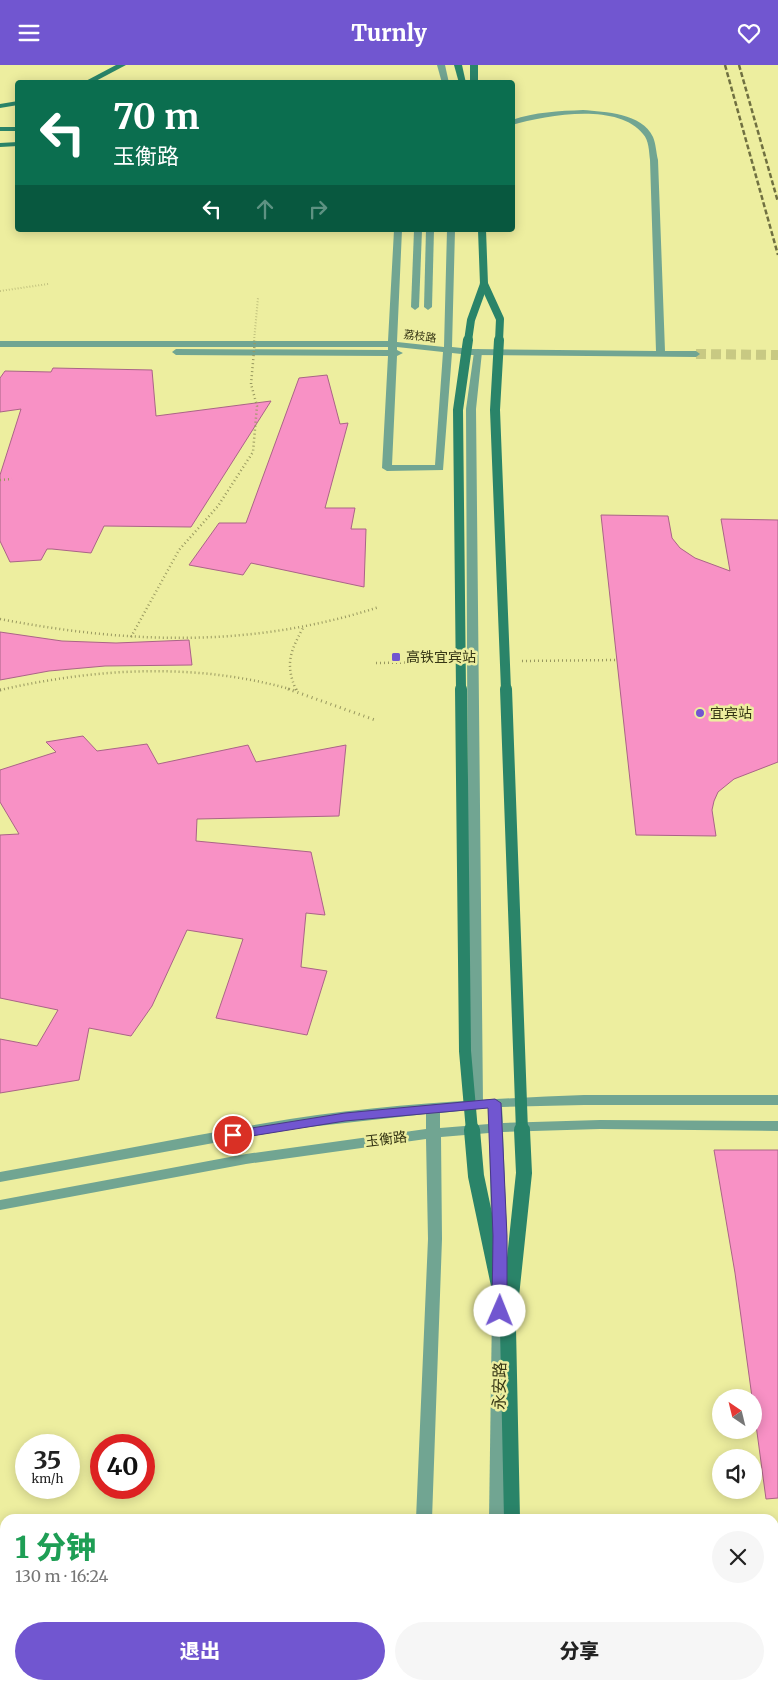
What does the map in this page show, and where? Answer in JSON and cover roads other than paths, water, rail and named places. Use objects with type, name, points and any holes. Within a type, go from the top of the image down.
[{"type":"main road","points":[[91,80],[122,65]]},
{"type":"main road","points":[[458,65],[462,80]]},
{"type":"main road","points":[[474,65],[474,80]]},
{"type":"main road","points":[[0,106],[15,104]]},
{"type":"main road","points":[[0,129],[15,129]]},
{"type":"main road","points":[[0,145],[15,145]]},
{"type":"main road","points":[[482,232],[484,284],[471,320],[458,410],[465,1051],[476,1176],[508,1327]]},
{"type":"main road","points":[[484,284],[500,319],[495,410],[524,1173],[508,1327],[512,1514]]},
{"type":"street","points":[[441,65],[445,80]]},
{"type":"street","points":[[515,122],[534,115],[563,112],[597,113],[626,120],[647,133],[654,160],[661,350]]},
{"type":"street","points":[[398,232],[387,468],[440,468],[449,350],[451,232]]},
{"type":"street","points":[[415,307],[418,232]]},
{"type":"street","points":[[428,307],[430,232]]},
{"type":"street","name":"荔枝路","points":[[0,344],[6,349],[391,349],[478,352],[696,351]]},
{"type":"street","points":[[476,1105],[471,409],[478,352]]},
{"type":"street","name":"玉衡路","points":[[0,1177],[291,1125],[433,1108],[495,1103],[584,1100],[778,1100]]},
{"type":"street","name":"永安路","points":[[495,1103],[500,1236],[497,1514]]},
{"type":"street","points":[[424,1514],[435,1239],[433,1108]]},
{"type":"street","name":"玉衡路","points":[[0,1205],[295,1151],[433,1133],[496,1127],[778,1126]]},
{"type":"tunnel","points":[[696,354],[778,355]]},
{"type":"railway","points":[[725,65],[778,255]]},
{"type":"railway","points":[[739,65],[778,202]]},
{"type":"place","name":"高铁宜宾站","points":[[396,657]]},
{"type":"place","name":"宜宾站","points":[[700,713]]}]
